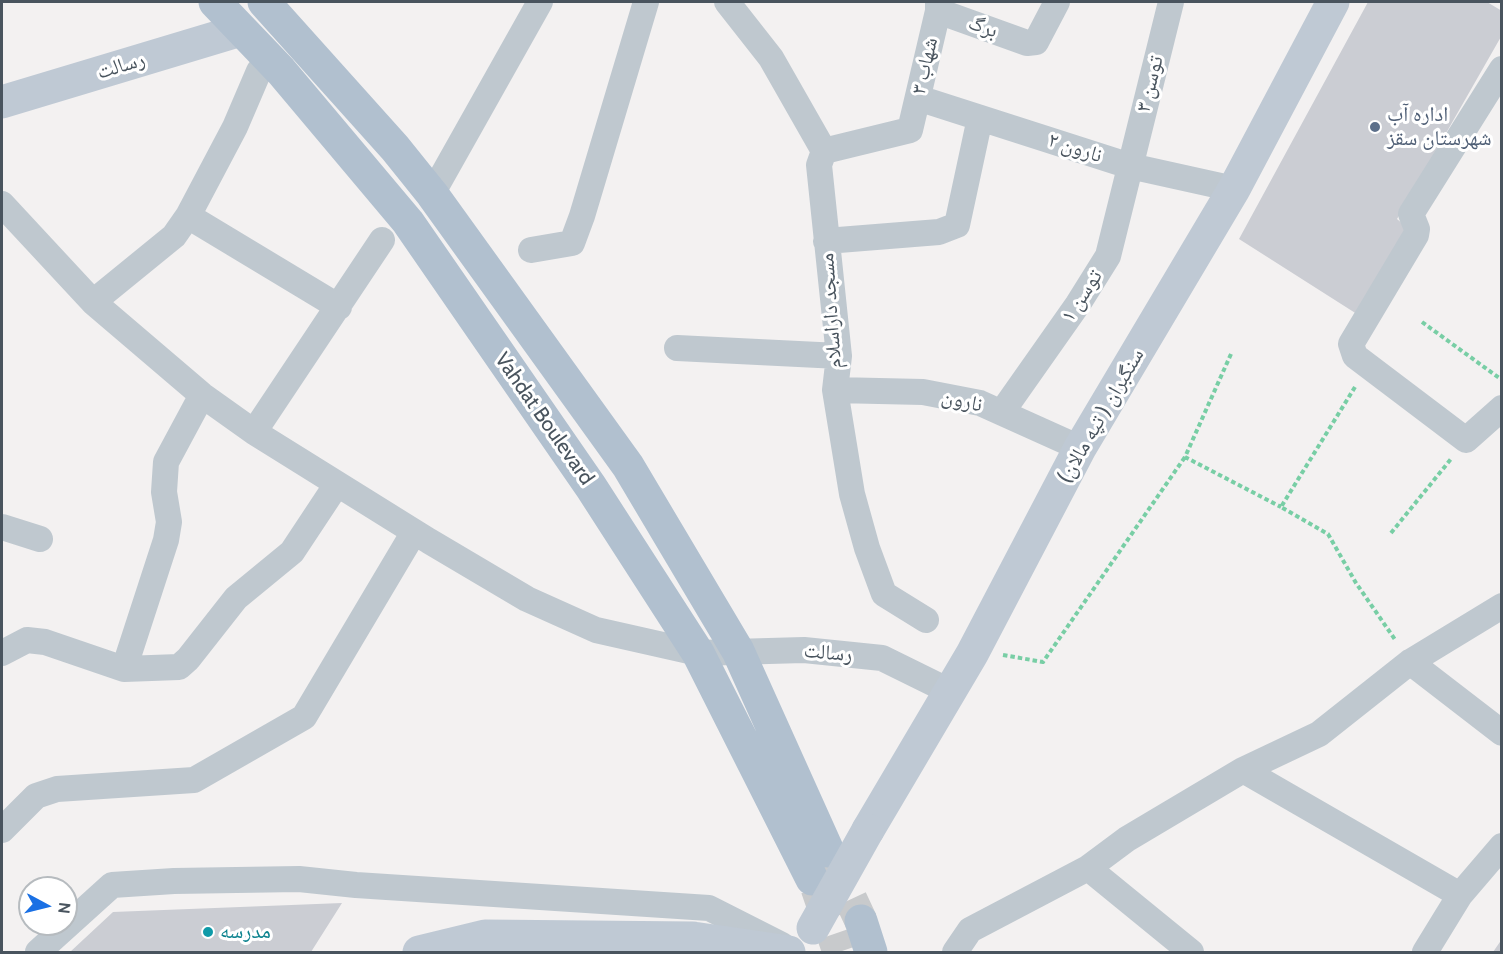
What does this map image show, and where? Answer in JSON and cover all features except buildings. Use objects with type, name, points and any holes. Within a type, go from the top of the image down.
[{"type":"main road","name":"Vahdat Boulevard","points":[[215,2],[281,71],[408,222],[591,487],[698,653],[812,879]]},
{"type":"main road","name":"Vahdat Boulevard","points":[[264,2],[395,148],[432,194],[628,466],[738,651],[828,851]]},
{"type":"main road","name":"سنگبران ( تپه مالان)","points":[[797,952],[972,654],[1080,448],[1234,189],[1333,2]]},
{"type":"main road","name":"رسالت","points":[[2,102],[241,30]]},
{"type":"main road","points":[[861,921],[871,952]]},
{"type":"main road","points":[[418,952],[485,936],[697,945],[789,952]]},
{"type":"street","points":[[432,194],[540,2]]},
{"type":"street","points":[[531,250],[572,243],[646,2]]},
{"type":"street","points":[[727,2],[771,58],[824,151]]},
{"type":"street","name":"برگ","points":[[938,6],[1027,43],[1036,42],[1057,2]]},
{"type":"street","name":"توسن ۳","points":[[1130,166],[1171,2]]},
{"type":"street","name":"شهاب ۳","points":[[824,151],[910,130],[938,6]]},
{"type":"street","points":[[1502,69],[1411,214],[1417,230],[1416,235],[1351,344],[1355,356],[1466,440],[1502,408]]},
{"type":"street","points":[[93,302],[174,236],[188,216],[235,127],[259,71]]},
{"type":"street","name":"نارون ۲","points":[[918,98],[1130,166],[1234,189]]},
{"type":"street","points":[[826,241],[939,232],[957,225],[980,118]]},
{"type":"street","name":"مسجد داراسلام","points":[[824,151],[819,165],[839,356],[835,390],[852,494],[867,548],[884,594],[926,620]]},
{"type":"street","name":"توسن ۱","points":[[1002,412],[1078,304],[1108,256],[1130,166]]},
{"type":"street","name":"رسالت","points":[[2,204],[93,302],[202,396],[337,484],[527,599],[596,630],[698,653],[804,650],[882,658],[949,691]]},
{"type":"street","points":[[188,216],[339,307]]},
{"type":"street","points":[[254,432],[382,240]]},
{"type":"street","points":[[677,348],[839,356]]},
{"type":"street","name":"نارون","points":[[835,390],[923,392],[980,403],[1080,448]]},
{"type":"street","points":[[124,669],[166,540],[169,522],[164,492],[166,462],[202,396]]},
{"type":"street","points":[[2,653],[27,640],[45,642],[124,669],[179,667],[188,660],[236,598],[292,552],[337,484]]},
{"type":"street","points":[[2,527],[40,539]]},
{"type":"street","points":[[2,830],[36,796],[57,789],[194,780],[304,717],[414,532]]},
{"type":"street","points":[[956,952],[970,930],[1088,868],[1127,839],[1243,770],[1319,734],[1410,662],[1502,606]]},
{"type":"street","points":[[1410,662],[1502,733]]},
{"type":"street","points":[[1243,770],[1460,895]]},
{"type":"street","points":[[1425,952],[1460,895],[1502,846]]},
{"type":"street","points":[[1088,868],[1191,952]]},
{"type":"street","points":[[38,952],[112,885],[174,881],[299,879],[356,885],[709,908],[797,952]]},
{"type":"path","points":[[1422,322],[1502,380]]},
{"type":"path","points":[[996,653],[1042,662],[1185,457],[1231,354]]},
{"type":"path","points":[[1281,507],[1369,366]]},
{"type":"path","points":[[1391,533],[1466,440]]},
{"type":"path","points":[[1185,457],[1328,534],[1356,583],[1410,662]]},
{"type":"tunnel","points":[[830,855],[861,921]]},
{"type":"tunnel","points":[[817,888],[839,952]]},
{"type":"place","name":"اداره آب شهرستان سقز","points":[[1375,127]]},
{"type":"place","name":"مدرسه","points":[[208,932]]}]
